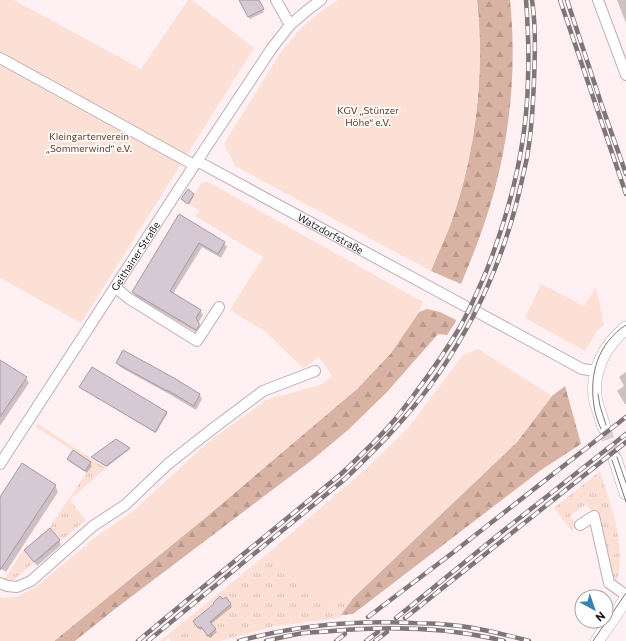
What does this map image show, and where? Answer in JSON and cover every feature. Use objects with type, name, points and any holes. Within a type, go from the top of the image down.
[{"type":"main road","points":[[604,427],[595,396],[597,372],[600,362],[610,344],[626,328]]},
{"type":"main road","points":[[615,459],[626,493]]},
{"type":"main road","points":[[597,641],[626,599]]},
{"type":"street","points":[[276,0],[290,25]]},
{"type":"street","name":"Geithainer Straße","points":[[0,464],[272,48],[290,25],[321,0]]},
{"type":"street","points":[[598,0],[625,71]]},
{"type":"street","name":"Watzdorfstraße","points":[[0,58],[465,306]]},
{"type":"street","points":[[115,287],[128,298],[197,340],[218,307]]},
{"type":"street","points":[[479,313],[582,369],[597,372]]},
{"type":"street","points":[[0,584],[17,586],[31,581],[93,526],[125,505],[168,464],[263,391],[315,371]]},
{"type":"street","points":[[580,526],[594,516],[609,582],[626,594]]},
{"type":"green space","name":"Kleingartenverein „Sommerwind“ e.V.","points":[[0,0],[14,0],[141,69],[188,0],[192,0],[254,48],[81,323],[0,278]]},
{"type":"green space","name":"KGV „Stünzer Höhe“ e.V.","points":[[338,0],[477,0],[480,56],[479,84],[472,141],[460,196],[451,223],[431,271],[235,166],[224,144],[281,52],[303,26]]},
{"type":"green space","points":[[477,0],[510,0],[513,59],[509,118],[498,176],[481,233],[461,284],[431,271],[451,223],[460,196],[472,141],[479,84],[480,56]]},
{"type":"green space","points":[[202,182],[208,182],[423,302],[419,312],[391,353],[358,388],[205,518],[54,641],[0,641],[0,597],[19,596],[37,586],[97,536],[132,512],[212,439],[268,399],[320,385],[332,376],[319,357],[303,368],[266,332],[230,310],[263,257],[195,216],[199,210],[188,204]]},
{"type":"green space","points":[[541,284],[584,306],[596,287],[604,325],[597,331],[585,351],[525,318]]},
{"type":"green space","points":[[427,309],[440,312],[456,320],[455,323],[447,335],[438,334],[387,392],[348,430],[312,460],[75,641],[54,641],[205,518],[358,388],[391,353],[419,312]]},
{"type":"green space","points":[[478,349],[552,396],[517,442],[354,597],[333,602],[267,554],[366,469],[409,427],[463,355]]},
{"type":"green space","points":[[565,386],[581,444],[541,470],[353,614],[341,615],[354,597],[517,442],[552,396]]},
{"type":"green space","points":[[38,424],[106,468],[70,500],[86,520],[12,581],[8,581],[1,579],[6,577],[22,552],[50,527],[87,472],[67,459],[72,450],[36,427]]},
{"type":"green space","points":[[600,471],[616,525],[620,553],[617,581],[611,575],[598,513],[593,513],[586,504],[570,516],[577,525],[572,531],[554,508]]},
{"type":"green space","points":[[267,554],[333,602],[354,597],[340,618],[275,626],[220,641],[171,641],[168,638],[165,641],[160,641]],"holes":[[[220,596],[223,600],[226,597],[231,604],[221,612],[213,603]],[[208,609],[213,616],[198,628],[193,621]]]},
{"type":"building","points":[[239,0],[259,0],[264,9],[248,17]]},
{"type":"building","points":[[188,189],[194,194],[188,204],[181,199]]},
{"type":"building","points":[[179,214],[225,242],[218,254],[199,243],[170,291],[201,310],[196,318],[199,326],[196,330],[132,292]]},
{"type":"building","points":[[123,350],[200,394],[194,406],[116,363]]},
{"type":"building","points":[[0,360],[27,377],[0,417]]},
{"type":"building","points":[[92,367],[167,412],[155,432],[79,387]]},
{"type":"building","points":[[116,439],[130,448],[106,466],[91,457]]},
{"type":"building","points":[[73,450],[91,462],[85,471],[67,459]]},
{"type":"building","points":[[22,463],[56,485],[0,570],[0,497]]},
{"type":"building","points":[[50,528],[60,540],[34,562],[24,550]]},
{"type":"building","points":[[220,596],[223,599],[226,597],[231,604],[210,622],[216,629],[208,636],[201,627],[198,628],[193,621],[214,604],[213,603]]},
{"type":"tunnel","points":[[465,306],[479,313]]},
{"type":"tunnel","points":[[604,427],[615,459]]},
{"type":"tram line","points":[[601,429],[594,406],[593,382],[595,371],[602,350],[608,341],[616,332],[626,325]]},
{"type":"tram line","points":[[598,394],[606,425]]},
{"type":"tram line","points":[[617,457],[626,483]]},
{"type":"tram line","points":[[612,460],[626,502]]},
{"type":"tram line","points":[[593,641],[626,593]]},
{"type":"railway","points":[[138,641],[341,474],[360,456],[401,413],[434,368],[460,327],[486,272],[495,249],[510,201],[521,153],[527,103],[528,29],[526,0]]},
{"type":"railway","points":[[148,641],[345,479],[383,442],[429,388],[467,328],[479,305],[500,256],[516,206],[526,161],[531,125],[535,51],[535,30],[532,0]]},
{"type":"railway","points":[[560,0],[626,194]]},
{"type":"railway","points":[[567,0],[626,174]]},
{"type":"railway","points":[[368,617],[626,417]]},
{"type":"railway","points":[[396,618],[626,434]]},
{"type":"railway","points":[[405,618],[626,442]]},
{"type":"railway","points":[[239,641],[304,627],[370,622],[432,623],[460,626],[495,632],[529,641]]},
{"type":"railway","points":[[266,641],[304,633],[375,628],[440,630],[483,636],[504,641]]},
{"type":"railway","points":[[366,641],[378,632]]},
{"type":"railway","points":[[375,641],[387,632]]},
{"type":"railway","points":[[336,641],[345,634]]}]
